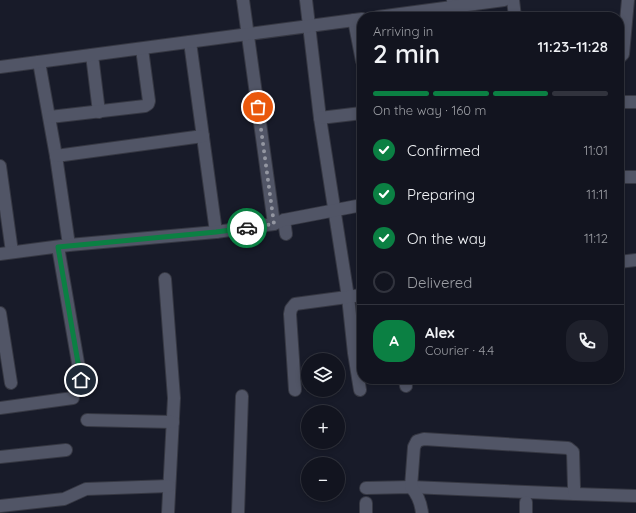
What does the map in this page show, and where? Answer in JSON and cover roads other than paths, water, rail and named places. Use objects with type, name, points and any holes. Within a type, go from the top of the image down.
[{"type":"street","points":[[243,0],[279,222],[286,234]]},
{"type":"street","points":[[306,0],[320,118],[357,346]]},
{"type":"street","points":[[420,12],[504,0]]},
{"type":"street","points":[[513,0],[514,12]]},
{"type":"street","points":[[624,43],[628,0]]},
{"type":"street","points":[[0,67],[357,20]]},
{"type":"street","points":[[190,42],[216,232]]},
{"type":"street","points":[[50,117],[99,112],[144,106],[148,104],[142,49]]},
{"type":"street","points":[[92,55],[99,112]]},
{"type":"street","points":[[39,62],[56,156],[63,246],[81,380]]},
{"type":"street","points":[[624,102],[636,102]]},
{"type":"street","points":[[320,118],[357,114]]},
{"type":"street","points":[[56,156],[203,136]]},
{"type":"street","points":[[0,166],[6,253],[63,246],[216,232],[279,222],[357,206]]},
{"type":"street","points":[[624,177],[636,176]]},
{"type":"street","points":[[624,261],[636,260]]},
{"type":"street","points":[[165,279],[174,398],[168,513]]},
{"type":"street","points":[[295,390],[290,314],[291,309],[295,304],[357,296]]},
{"type":"street","points":[[0,313],[10,383]]},
{"type":"street","points":[[360,384],[360,390]]},
{"type":"street","points":[[238,513],[242,396]]},
{"type":"street","points":[[0,408],[74,398]]},
{"type":"street","points":[[87,420],[173,422]]},
{"type":"street","points":[[422,513],[422,505],[411,487],[414,446],[417,441],[424,439],[568,448],[573,452],[575,494]]},
{"type":"street","points":[[0,457],[66,450]]},
{"type":"street","points":[[0,506],[64,499],[86,489],[169,486]]},
{"type":"street","points":[[366,488],[411,487],[636,496]]}]
